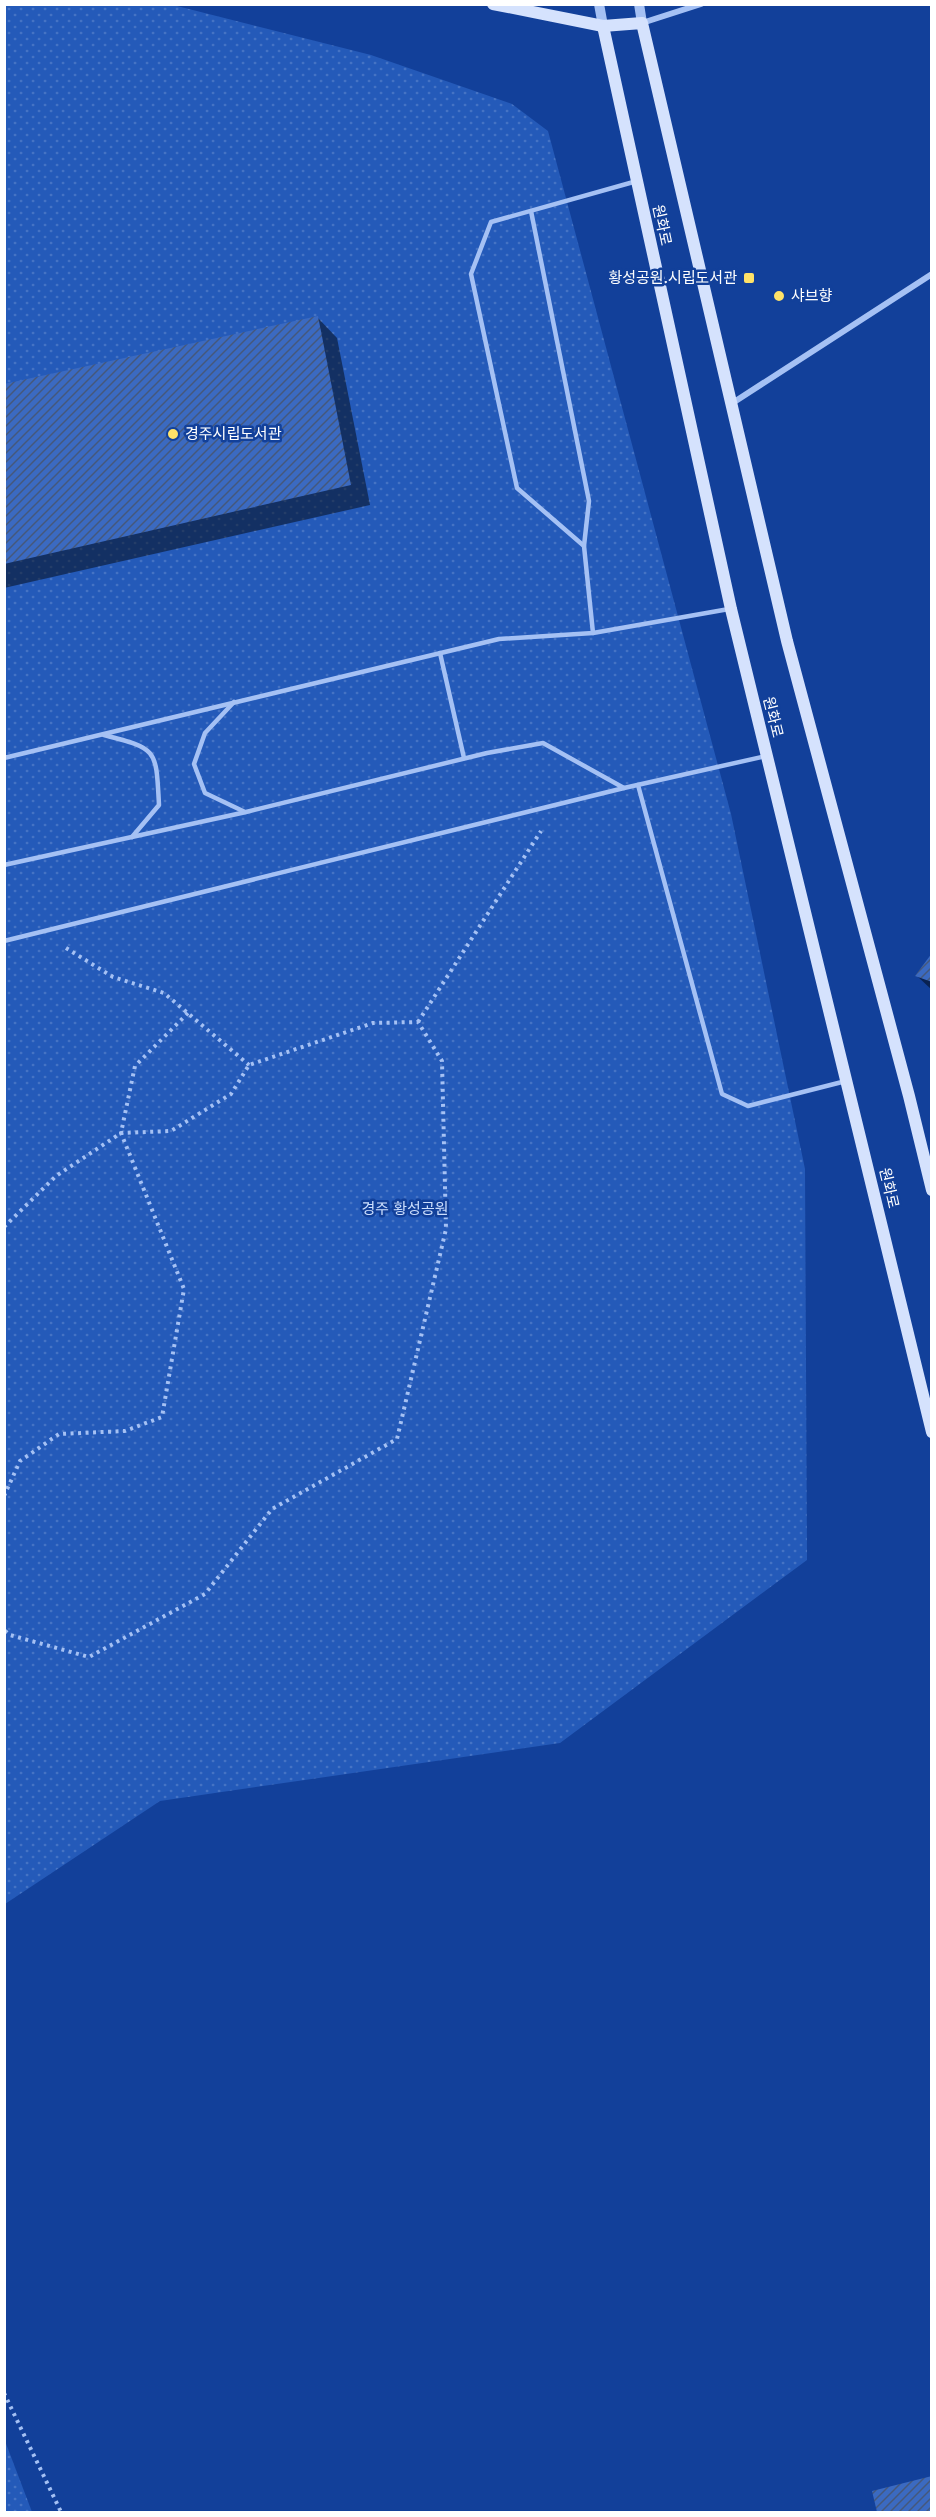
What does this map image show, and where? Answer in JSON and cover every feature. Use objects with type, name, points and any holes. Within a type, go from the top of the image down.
[{"type":"main road","points":[[493,4],[603,26],[642,23]]},
{"type":"main road","name":"원화로","points":[[642,23],[787,641],[909,1095],[932,1190]]},
{"type":"main road","name":"원화로","points":[[603,26],[731,609],[932,1432]]},
{"type":"street","name":"원화로","points":[[599,4],[603,26]]},
{"type":"street","name":"원화로","points":[[639,4],[642,23]]},
{"type":"street","points":[[642,23],[701,4]]},
{"type":"street","points":[[731,404],[932,274]]},
{"type":"lane","points":[[584,546],[517,488],[471,274],[491,222],[636,181]]},
{"type":"lane","points":[[531,211],[590,501],[584,546],[593,633]]},
{"type":"lane","points":[[4,758],[499,639],[593,633],[731,609]]},
{"type":"lane","points":[[440,653],[464,758]]},
{"type":"lane","points":[[234,702],[205,733],[194,764],[205,793],[246,812]]},
{"type":"lane","points":[[101,734],[142,745],[157,762],[159,805],[132,837]]},
{"type":"lane","points":[[4,865],[246,812],[464,758],[543,743],[624,788]]},
{"type":"lane","points":[[4,941],[624,788],[767,756]]},
{"type":"lane","points":[[638,785],[722,1094],[748,1106],[848,1081]]},
{"type":"path","points":[[418,1022],[559,804]]},
{"type":"path","points":[[40,932],[113,977],[164,993],[249,1065]]},
{"type":"path","points":[[4,1496],[20,1461],[59,1434],[125,1431],[162,1417],[184,1289],[121,1133],[135,1066],[189,1012]]},
{"type":"path","points":[[4,1227],[56,1176],[121,1133],[171,1131],[231,1094],[249,1065],[373,1023],[418,1022]]},
{"type":"path","points":[[4,1630],[10,1635],[89,1657],[205,1594],[272,1509],[397,1439],[446,1229],[442,1061],[418,1022]]},
{"type":"path","points":[[4,2393],[61,2512]]},
{"type":"green space","name":"경주 황성공원","points":[[5,5],[173,5],[371,55],[512,104],[548,131],[731,814],[805,1169],[807,1560],[560,1743],[160,1801],[5,1904]]},
{"type":"green space","points":[[5,2441],[32,2512],[5,2512]]},
{"type":"building","name":"경주시립도서관","points":[[318,316],[351,485],[4,564],[4,384]]},
{"type":"building","points":[[932,953],[932,982],[915,976]]},
{"type":"building","points":[[932,2476],[932,2512],[877,2512],[872,2491]]},
{"type":"place","name":"황성공원.시립도서관","points":[[749,278]]},
{"type":"place","name":"샤브향","points":[[779,296]]},
{"type":"place","name":"경주시립도서관","points":[[173,434]]}]
